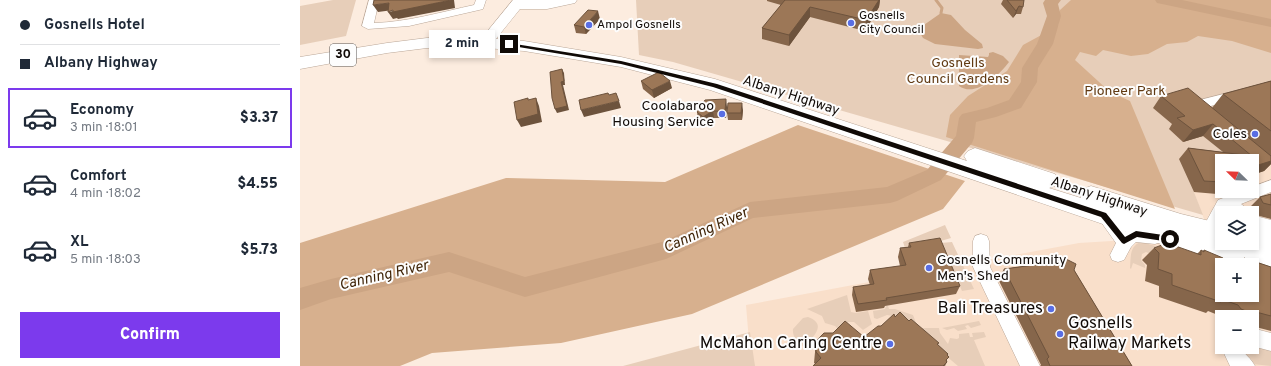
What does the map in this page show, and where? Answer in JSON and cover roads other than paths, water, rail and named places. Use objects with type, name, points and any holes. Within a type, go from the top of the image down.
[{"type":"highway","name":"Albany Highway","points":[[300,53],[404,36],[442,33],[594,46],[673,62],[716,73],[888,135],[1007,175],[1215,232]]},
{"type":"highway","name":"Albany Highway","points":[[300,63],[387,48],[427,43],[497,38],[524,46],[621,62],[715,85],[748,96],[888,135]]},
{"type":"highway","points":[[300,53],[376,44],[384,45],[387,48]]},
{"type":"highway","points":[[673,62],[677,70],[730,86],[748,96]]},
{"type":"highway","name":"Albany Highway","points":[[1007,175],[1104,215],[1182,241],[1232,253],[1271,260]]},
{"type":"highway","points":[[1259,239],[1271,241]]},
{"type":"main road","points":[[541,0],[574,0]]},
{"type":"main road","points":[[497,38],[524,3],[547,5],[570,0]]},
{"type":"street","points":[[387,0],[373,2],[368,26],[386,25],[479,7],[481,0]]},
{"type":"street","points":[[1216,120],[1197,105],[1271,86]]},
{"type":"street","points":[[1236,206],[1271,186]]},
{"type":"street","points":[[1104,215],[1121,248],[1136,234],[1182,241]]},
{"type":"street","points":[[1259,225],[1271,227]]},
{"type":"street","points":[[981,240],[982,267],[1030,366]]},
{"type":"street","points":[[1259,339],[1271,342]]},
{"type":"street","points":[[1233,354],[1238,362],[1245,366]]},
{"type":"waterway","points":[[936,0],[942,8],[941,13]]},
{"type":"waterway","name":"Canning River","points":[[300,299],[331,289],[449,262],[525,287],[666,250],[750,210],[890,195],[934,175],[965,138],[968,118],[990,113],[1015,104],[1029,82],[1030,68],[1045,44],[1054,16],[1050,3],[1054,0]]},
{"type":"waterway","name":"Canning River","points":[[1162,0],[1271,23]]},
{"type":"place","name":"Gosnells City Council","points":[[851,23]]},
{"type":"place","name":"Ampol Gosnells","points":[[589,25]]},
{"type":"place","name":"Coolabaroo Housing Service","points":[[722,114]]},
{"type":"place","name":"Coles","points":[[1255,134]]},
{"type":"place","name":"Gosnells Community Men's Shed","points":[[929,268]]},
{"type":"place","name":"Bali Treasures","points":[[1051,309]]},
{"type":"place","name":"Gosnells Railway Markets","points":[[1060,334]]},
{"type":"place","name":"McMahon Caring Centre","points":[[890,344]]},
{"type":"park label","name":"Gosnells Council Gardens","points":[[958,72]]},
{"type":"park label","name":"Pioneer Park","points":[[1125,91]]}]
